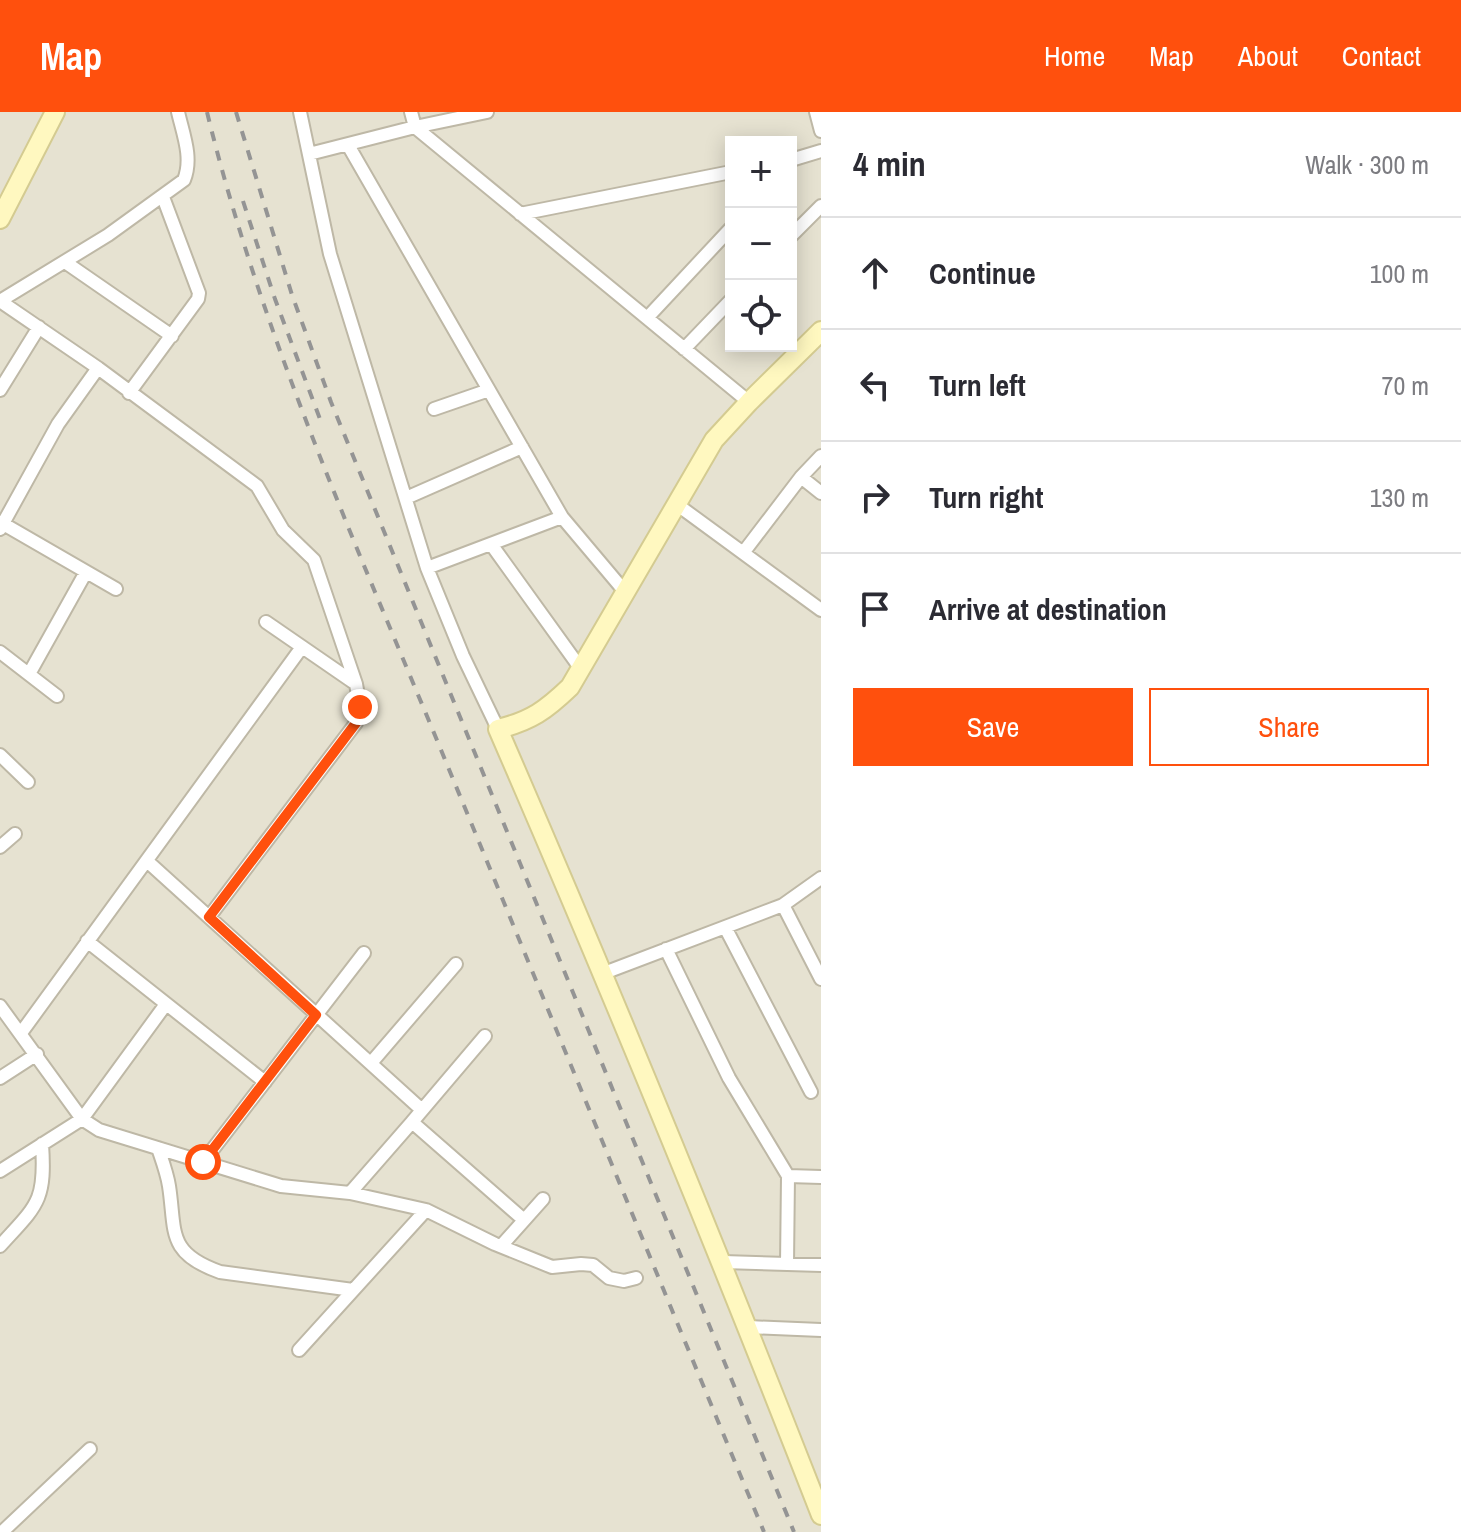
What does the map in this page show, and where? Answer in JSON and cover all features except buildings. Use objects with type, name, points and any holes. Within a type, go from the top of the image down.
[{"type":"street","points":[[0,219],[55,112]]},
{"type":"street","points":[[178,112],[189,158],[184,180],[65,262],[0,301],[98,368],[257,486],[283,530],[314,560],[356,684],[360,707],[356,723],[209,917]]},
{"type":"street","points":[[300,112],[330,254],[427,568],[604,973],[723,1262],[821,1515]]},
{"type":"street","points":[[411,112],[415,127],[749,402]]},
{"type":"street","points":[[309,154],[487,112]]},
{"type":"street","points":[[816,112],[821,131]]},
{"type":"street","points":[[348,145],[562,517],[626,593]]},
{"type":"street","points":[[797,159],[821,151]]},
{"type":"street","points":[[520,214],[725,173]]},
{"type":"street","points":[[129,393],[195,306],[199,293],[163,197]]},
{"type":"street","points":[[797,230],[821,206]]},
{"type":"street","points":[[647,318],[725,234]]},
{"type":"street","points":[[65,262],[172,336]]},
{"type":"street","points":[[684,349],[725,306]]},
{"type":"street","points":[[0,390],[39,327]]},
{"type":"street","points":[[498,729],[523,723],[549,708],[570,687],[679,506],[714,440],[821,331]]},
{"type":"street","points":[[98,368],[58,424],[1,525],[116,589]]},
{"type":"street","points":[[434,409],[489,390]]},
{"type":"street","points":[[406,498],[522,447]]},
{"type":"street","points":[[743,553],[801,477],[821,456]]},
{"type":"street","points":[[801,477],[821,493]]},
{"type":"street","points":[[679,506],[821,610]]},
{"type":"street","points":[[427,568],[562,517]]},
{"type":"street","points":[[491,544],[581,669]]},
{"type":"street","points":[[29,674],[86,572]]},
{"type":"street","points":[[266,622],[356,684]]},
{"type":"street","points":[[21,1033],[302,647]]},
{"type":"street","points":[[0,652],[57,696]]},
{"type":"street","points":[[0,755],[28,782]]},
{"type":"street","points":[[0,847],[15,834]]},
{"type":"street","points":[[147,861],[422,1110]]},
{"type":"street","points":[[604,973],[783,905],[821,878]]},
{"type":"street","points":[[783,905],[821,979]]},
{"type":"street","points":[[725,927],[811,1092]]},
{"type":"street","points":[[87,941],[265,1082]]},
{"type":"street","points":[[666,949],[729,1078],[788,1176],[787,1264]]},
{"type":"street","points":[[203,1162],[364,953]]},
{"type":"street","points":[[371,1063],[456,964]]},
{"type":"street","points":[[0,1171],[82,1119],[166,1004]]},
{"type":"street","points":[[0,1006],[82,1119],[99,1130],[281,1186],[350,1193],[426,1210],[552,1267],[593,1265],[609,1278],[624,1281],[636,1278]]},
{"type":"street","points":[[350,1193],[485,1036]]},
{"type":"street","points":[[0,1078],[37,1054]]},
{"type":"street","points":[[412,1122],[524,1220]]},
{"type":"street","points":[[0,1246],[26,1218],[41,1194],[44,1180],[42,1144]]},
{"type":"street","points":[[158,1148],[169,1184],[173,1234],[181,1247],[204,1267],[220,1272],[353,1290]]},
{"type":"street","points":[[788,1176],[821,1177]]},
{"type":"street","points":[[501,1246],[543,1199]]},
{"type":"street","points":[[299,1350],[426,1210]]},
{"type":"street","points":[[723,1262],[821,1265]]},
{"type":"street","points":[[748,1327],[821,1330]]},
{"type":"street","points":[[2,1532],[90,1449]]},
{"type":"shaded area","points":[[0,112],[821,112],[821,1532],[0,1532]]},
{"type":"railway","points":[[207,112],[254,274],[311,433],[764,1532]]},
{"type":"railway","points":[[236,112],[292,295],[331,402],[794,1532]]},
{"type":"railway","points":[[243,201],[275,299],[323,427]]},
{"type":"route","points":[[203,1162],[316,1015],[209,917],[356,723],[360,707]]}]
